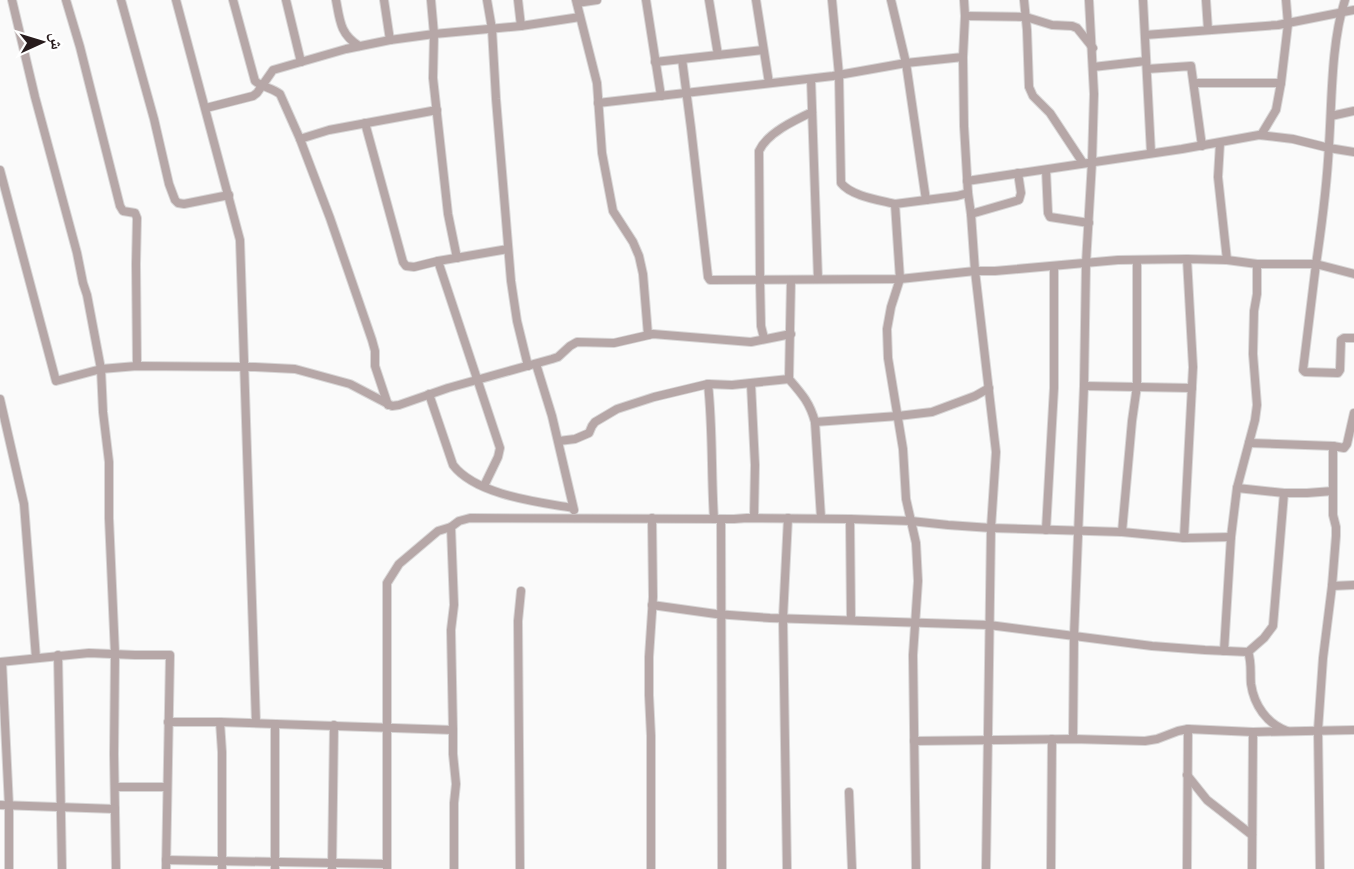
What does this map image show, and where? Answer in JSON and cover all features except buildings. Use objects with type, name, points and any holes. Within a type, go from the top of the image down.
[{"type":"street","points":[[12,0],[35,97],[77,253],[100,369],[109,462],[115,654],[116,869]]},
{"type":"street","points":[[66,0],[120,206],[123,211],[135,213],[137,218],[137,366]]},
{"type":"street","points":[[121,0],[175,200],[184,204],[229,195]]},
{"type":"street","points":[[176,0],[240,240],[256,723]]},
{"type":"street","points":[[233,0],[255,81],[280,94],[300,139],[372,340],[375,366],[388,405]]},
{"type":"street","points":[[286,0],[302,62]]},
{"type":"street","points":[[336,0],[346,35],[359,46]]},
{"type":"street","points":[[384,0],[390,40]]},
{"type":"street","points":[[432,0],[437,110],[448,214],[457,258]]},
{"type":"street","points":[[487,0],[492,29],[508,249],[516,314],[559,441],[575,519]]},
{"type":"street","points":[[518,0],[521,26]]},
{"type":"street","points":[[597,0],[576,2],[595,71],[602,153],[613,211],[633,242],[639,256],[643,274],[648,335]]},
{"type":"street","points":[[646,0],[661,96]]},
{"type":"street","points":[[709,0],[718,55]]},
{"type":"street","points":[[756,0],[769,84]]},
{"type":"street","points":[[832,0],[839,75],[841,183],[845,188],[854,192],[895,204],[968,193]]},
{"type":"street","points":[[891,0],[906,63],[926,200]]},
{"type":"street","points":[[964,0],[964,126],[967,181],[996,452],[991,528],[986,869]]},
{"type":"street","points":[[1024,0],[1030,92],[1050,113],[1088,163]]},
{"type":"street","points":[[1073,739],[1074,636],[1089,222],[1088,163],[1094,94],[1089,0]]},
{"type":"street","points":[[1143,0],[1151,153]]},
{"type":"street","points":[[1206,0],[1208,30]]},
{"type":"street","points":[[1261,135],[1276,110],[1281,83],[1288,24],[1286,0]]},
{"type":"street","points":[[1345,0],[1335,53],[1325,200],[1303,370],[1305,372],[1338,373],[1341,340],[1354,338]]},
{"type":"street","points":[[1145,35],[1288,24],[1354,10]]},
{"type":"street","points":[[965,16],[1026,17],[1052,25],[1074,26],[1092,48]]},
{"type":"street","points":[[206,108],[253,96],[273,70],[359,46],[434,34],[521,26],[580,17]]},
{"type":"street","points":[[655,62],[763,50]]},
{"type":"street","points":[[598,104],[811,79],[906,63],[963,57]]},
{"type":"street","points":[[682,58],[708,278],[713,280],[900,279],[1118,260],[1187,259],[1227,260],[1257,264],[1316,264],[1354,274]]},
{"type":"street","points":[[1093,67],[1191,66],[1202,146]]},
{"type":"street","points":[[811,79],[818,279]]},
{"type":"street","points":[[1194,83],[1281,83]]},
{"type":"street","points":[[300,139],[329,130],[437,110]]},
{"type":"street","points":[[1331,116],[1354,111]]},
{"type":"street","points":[[764,338],[761,326],[759,151],[766,140],[812,112]]},
{"type":"street","points":[[365,123],[406,266],[508,249]]},
{"type":"street","points":[[967,181],[1261,135],[1293,139],[1354,152]]},
{"type":"street","points":[[1220,143],[1218,177],[1227,260]]},
{"type":"street","points":[[0,170],[56,381],[100,369],[137,366],[295,369],[351,384],[388,405],[399,405],[429,394],[558,357],[577,342],[614,343],[648,335],[674,334],[751,342],[791,334]]},
{"type":"street","points":[[1046,170],[1050,217],[1089,222]]},
{"type":"street","points":[[971,213],[1019,200],[1021,193],[1018,173]]},
{"type":"street","points":[[895,204],[900,279],[887,329],[888,358],[903,449],[906,499],[916,543],[918,581],[913,655],[916,869]]},
{"type":"street","points":[[1184,538],[1193,349],[1187,259]]},
{"type":"street","points":[[1122,532],[1137,386],[1137,260]]},
{"type":"street","points":[[438,261],[477,381],[498,437],[500,448],[498,457],[484,486]]},
{"type":"street","points":[[1224,651],[1231,537],[1237,488],[1257,405],[1253,344],[1257,264]]},
{"type":"street","points":[[1046,530],[1054,388],[1054,266]]},
{"type":"street","points":[[791,280],[789,380],[811,408],[815,422],[821,518]]},
{"type":"street","points":[[559,441],[575,439],[589,433],[595,422],[617,409],[654,397],[708,384],[732,386],[789,380]]},
{"type":"street","points":[[708,384],[712,473],[718,519],[721,614],[722,869]]},
{"type":"street","points":[[751,384],[755,465],[754,518]]},
{"type":"street","points":[[1084,386],[1192,388]]},
{"type":"street","points":[[815,422],[932,412],[975,396],[989,388]]},
{"type":"street","points":[[429,394],[453,465],[459,473],[471,481],[502,494],[573,508]]},
{"type":"street","points":[[0,399],[24,504],[36,658]]},
{"type":"street","points":[[1248,443],[1344,448],[1354,414]]},
{"type":"street","points":[[1320,869],[1318,730],[1336,527],[1333,446]]},
{"type":"street","points":[[1237,488],[1307,494],[1333,491]]},
{"type":"street","points":[[652,605],[721,614],[783,618],[990,625],[1152,646],[1248,652],[1264,638],[1273,626],[1284,493]]},
{"type":"street","points":[[9,869],[4,806],[1,662],[89,653],[135,656],[170,655],[166,865],[387,867],[387,583],[399,564],[438,531],[470,518],[821,518],[911,521],[991,528],[1122,532],[1184,538],[1231,537]]},
{"type":"street","points":[[651,869],[649,657],[652,605],[652,518]]},
{"type":"street","points":[[787,869],[783,618],[788,518]]},
{"type":"street","points":[[850,519],[851,620]]},
{"type":"street","points":[[451,527],[454,605],[451,630],[453,754],[456,784],[454,869]]},
{"type":"street","points":[[1332,586],[1354,585]]},
{"type":"street","points":[[520,591],[518,621],[520,869]]},
{"type":"street","points":[[1248,652],[1255,700],[1276,727],[1287,731]]},
{"type":"street","points":[[58,656],[62,869]]},
{"type":"street","points":[[168,722],[453,730]]},
{"type":"street","points":[[220,722],[222,865]]},
{"type":"street","points":[[275,724],[275,866]]},
{"type":"street","points":[[332,866],[334,725]]},
{"type":"street","points":[[914,741],[1052,739],[1145,741],[1188,729],[1253,732],[1354,730]]},
{"type":"street","points":[[1187,869],[1188,729]]},
{"type":"street","points":[[1252,869],[1253,732]]},
{"type":"street","points":[[1051,869],[1052,739]]},
{"type":"street","points":[[1187,775],[1207,800],[1252,835]]},
{"type":"street","points":[[115,787],[167,787]]},
{"type":"street","points":[[849,792],[852,869]]},
{"type":"street","points":[[4,806],[115,809]]}]
